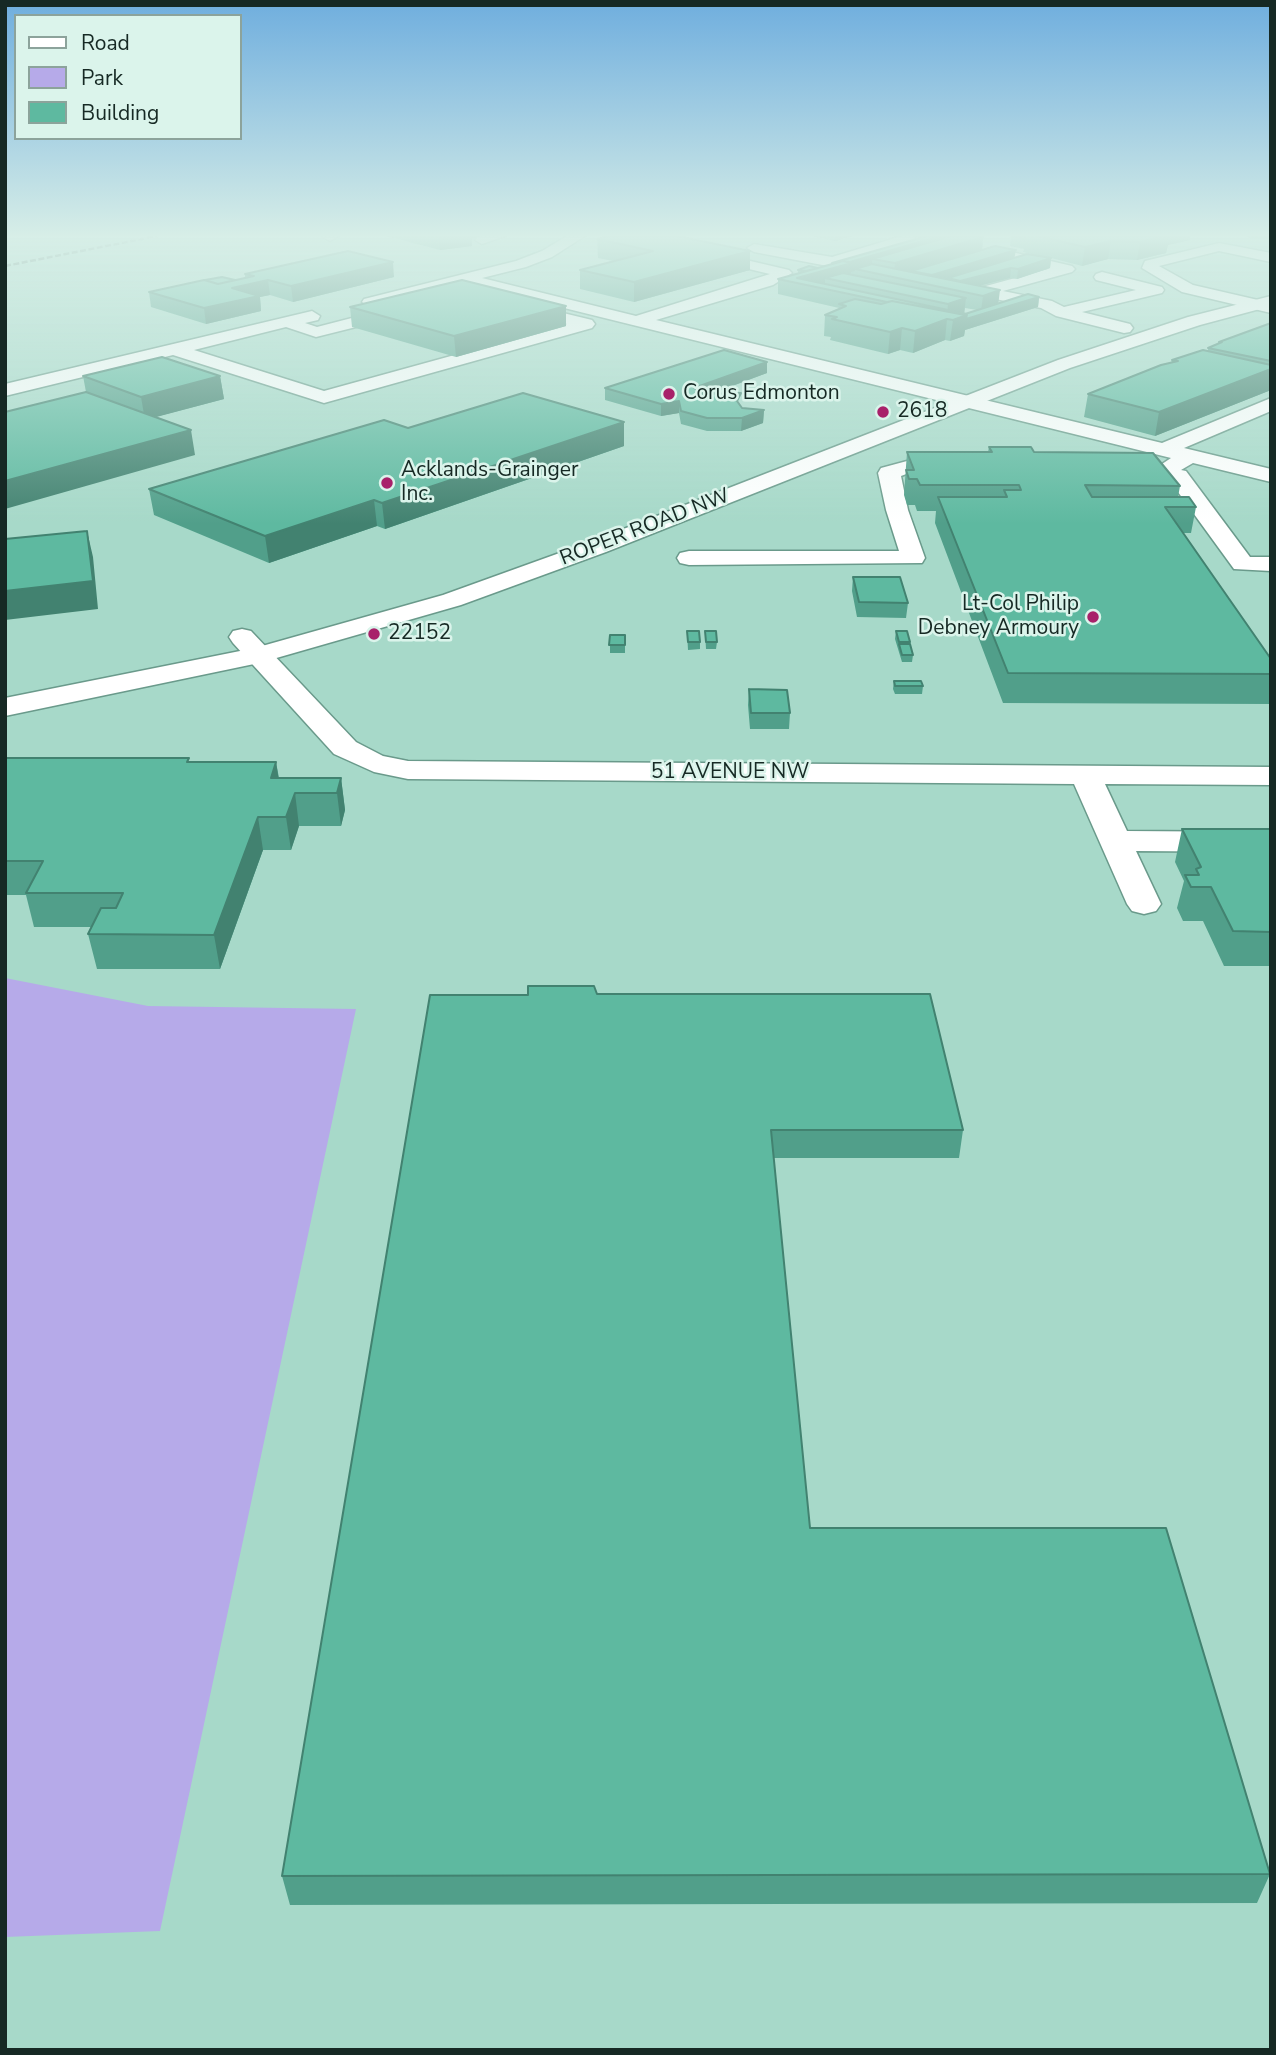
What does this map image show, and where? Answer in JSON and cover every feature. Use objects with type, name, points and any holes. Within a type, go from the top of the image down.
[{"type":"main road","points":[[5,390],[245,332]]},
{"type":"main road","points":[[173,349],[324,397],[558,332]]},
{"type":"main road","points":[[680,332],[938,395],[1164,460],[1243,564],[1271,564]]},
{"type":"main road","name":"ROPER ROAD NW","points":[[5,707],[251,646],[358,607],[469,572],[1111,332]]},
{"type":"main road","name":"ROPER ROAD NW","points":[[5,685],[251,646],[401,616],[507,581],[964,402],[1128,341],[1160,332]]},
{"type":"main road","points":[[1164,460],[1271,404]]},
{"type":"main road","points":[[1219,464],[1238,454],[1271,456]]},
{"type":"main road","points":[[1141,467],[1164,460],[1189,457],[1271,476]]},
{"type":"main road","points":[[689,558],[913,558],[897,510],[889,473],[907,467],[979,467]]},
{"type":"main road","name":"51 AVENUE NW","points":[[251,646],[345,748],[374,762],[408,770],[1271,776]]},
{"type":"main road","points":[[1085,775],[1144,904]]},
{"type":"main road","points":[[1116,841],[1271,842]]},
{"type":"green space","points":[[5,978],[148,1006],[356,1009],[160,1931],[5,1937]]},
{"type":"building","points":[[439,332],[469,332],[454,336]]},
{"type":"building","points":[[1247,332],[1271,332],[1271,361],[1208,348],[1222,342],[1219,342]]},
{"type":"building","points":[[724,350],[767,362],[694,388],[703,394],[741,393],[737,401],[742,408],[764,410],[742,418],[707,418],[681,411],[679,401],[661,404],[605,388]]},
{"type":"building","points":[[1203,350],[1271,365],[1271,369],[1159,412],[1088,394],[1178,361],[1172,360]]},
{"type":"building","points":[[162,357],[220,376],[141,397],[83,376]]},
{"type":"building","points":[[86,392],[191,430],[5,481],[5,412]]},
{"type":"building","points":[[523,393],[624,422],[382,503],[374,500],[265,536],[149,489],[384,420],[408,428]]},
{"type":"building","name":"Lt-Col Philip Debney Armoury","points":[[989,447],[1031,447],[1034,452],[1153,453],[1180,486],[1085,485],[1092,497],[1189,497],[1196,507],[1165,507],[1271,659],[1271,674],[1008,673],[938,497],[1007,497],[1004,490],[1021,490],[1019,485],[920,485],[917,479],[909,479],[906,470],[914,470],[907,452],[992,452]]},
{"type":"building","points":[[87,531],[93,581],[5,591],[5,539]]},
{"type":"building","points":[[853,577],[900,577],[908,603],[859,602]]},
{"type":"building","points":[[687,631],[699,631],[700,642],[688,642]]},
{"type":"building","points":[[705,631],[716,631],[717,642],[706,642]]},
{"type":"building","points":[[896,631],[907,631],[910,642],[899,642]]},
{"type":"building","points":[[610,635],[625,635],[625,645],[609,645]]},
{"type":"building","points":[[899,644],[910,644],[913,655],[902,655]]},
{"type":"building","points":[[894,681],[921,681],[923,686],[895,686]]},
{"type":"building","points":[[749,689],[787,690],[790,713],[751,713]]},
{"type":"building","points":[[5,758],[189,758],[187,762],[276,762],[271,778],[341,778],[337,793],[295,793],[286,817],[258,817],[214,935],[88,934],[101,908],[116,908],[123,893],[26,893],[43,861],[5,861]]},
{"type":"building","points":[[1182,829],[1271,829],[1271,932],[1233,931],[1211,887],[1191,887],[1185,875],[1199,875],[1196,869],[1201,867]]},
{"type":"building","points":[[528,986],[594,986],[597,994],[930,994],[963,1130],[771,1130],[810,1528],[1166,1528],[1270,1874],[282,1876],[430,995],[528,995]]},
{"type":"place","name":"Corus Edmonton","points":[[669,394]]},
{"type":"place","name":"2618","points":[[883,412]]},
{"type":"place","name":"Acklands-Grainger Inc.","points":[[387,483]]},
{"type":"place","name":"Lt-Col Philip Debney Armoury","points":[[1093,617]]},
{"type":"place","name":"22152","points":[[374,634]]}]
